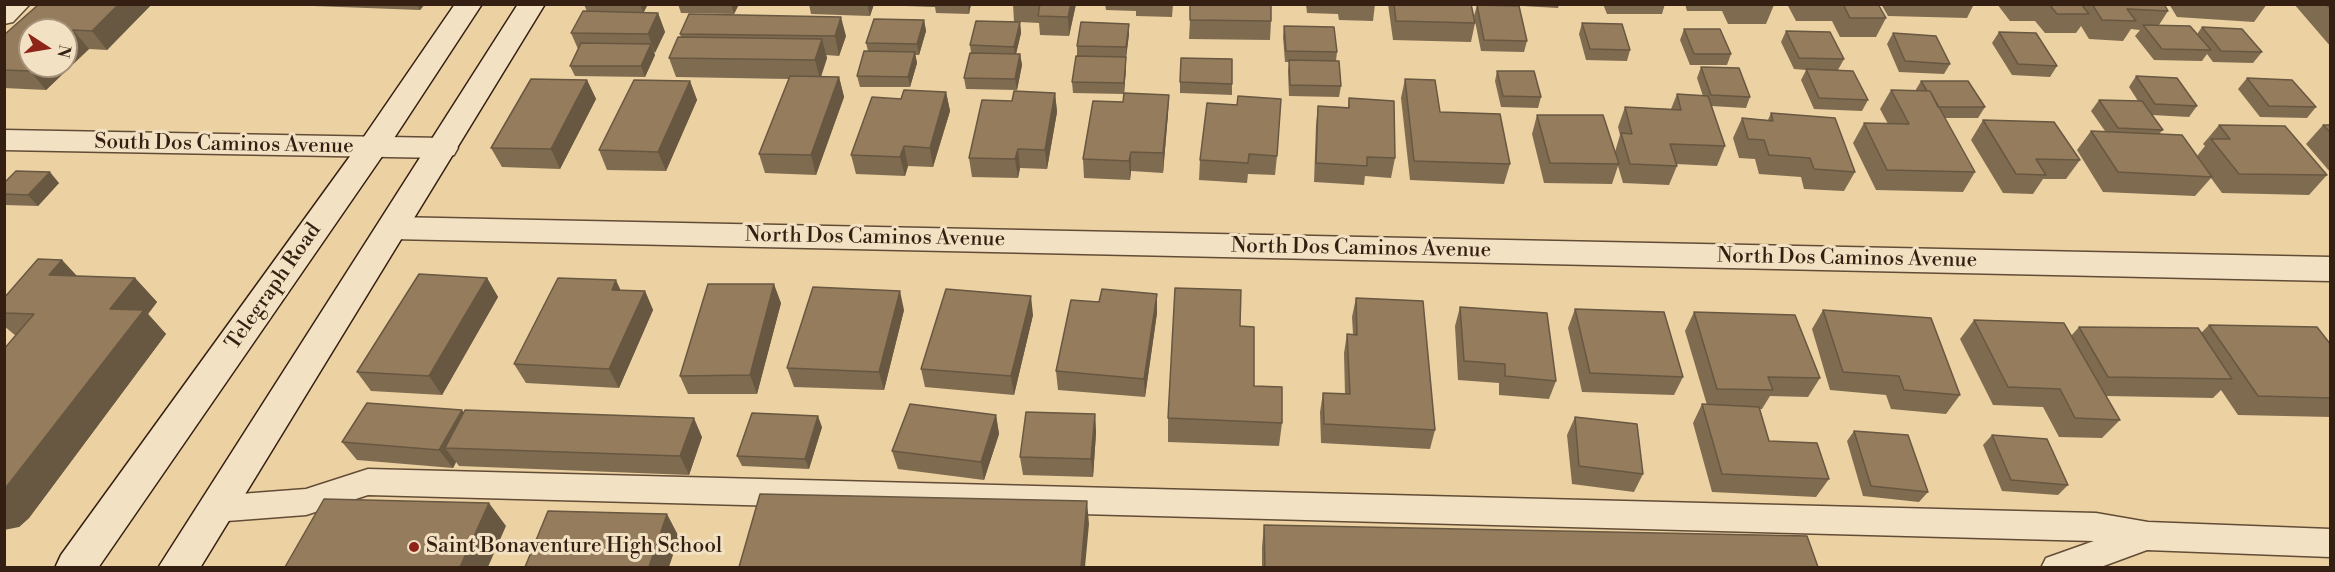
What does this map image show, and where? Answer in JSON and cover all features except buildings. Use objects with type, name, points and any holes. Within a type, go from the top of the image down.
[{"type":"street","points":[[4,16],[17,4]]},
{"type":"street","name":"Telegraph Road","points":[[75,567],[372,148],[469,4]]},
{"type":"street","points":[[178,567],[532,4]]},
{"type":"street","name":"South Dos Caminos Avenue","points":[[4,140],[443,148]]},
{"type":"street","name":"North Dos Caminos Avenue","points":[[392,228],[2331,269]]},
{"type":"lane","points":[[214,508],[284,506],[306,502],[368,482],[2096,527],[2148,536],[2331,543]]},
{"type":"lane","points":[[2057,567],[2148,536]]},
{"type":"place","name":"Saint Bonaventure High School","points":[[414,547]]}]
